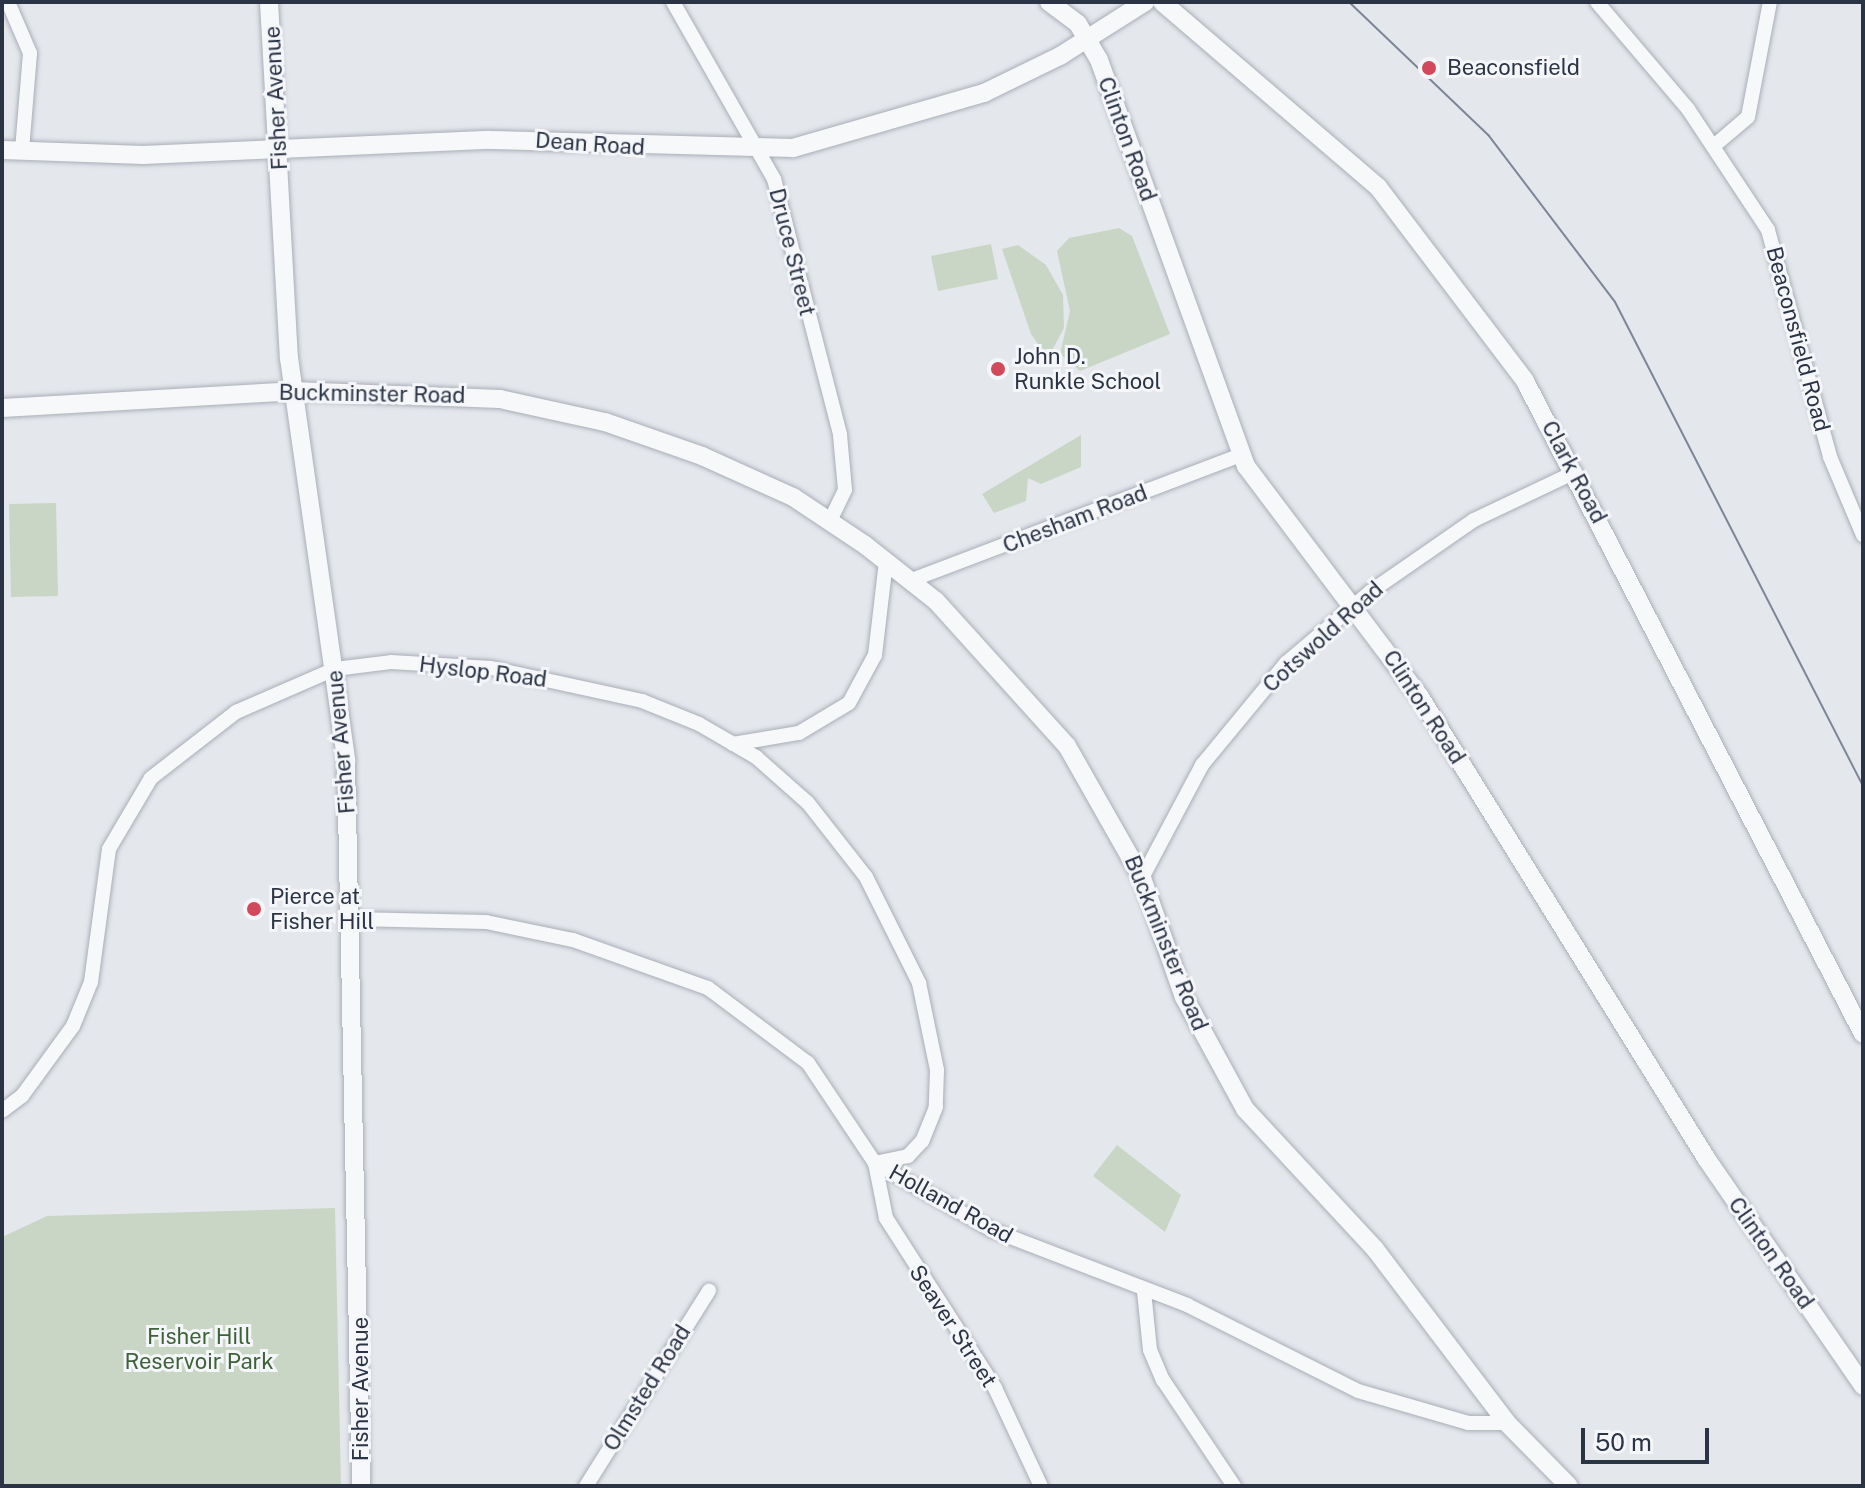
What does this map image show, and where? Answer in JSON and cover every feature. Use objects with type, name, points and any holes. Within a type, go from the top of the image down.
[{"type":"street","points":[[8,2],[30,53],[22,151]]},
{"type":"street","name":"Fisher Avenue","points":[[269,2],[293,391],[335,669],[352,919],[361,1486]]},
{"type":"street","name":"Druce Street","points":[[673,2],[774,179],[840,435],[845,490],[830,521]]},
{"type":"street","name":"Clinton Road","points":[[1049,2],[1089,40],[1241,455],[1354,604],[1430,713],[1713,1169],[1863,1386]]},
{"type":"street","name":"Dean Road","points":[[2,150],[129,156],[534,140],[757,151],[797,148],[943,108],[1089,40],[1145,2]]},
{"type":"street","name":"Clark Road","points":[[1162,2],[1378,187],[1525,381],[1575,472],[1863,1034]]},
{"type":"street","name":"Beaconsfield Road","points":[[1597,2],[1715,145],[1778,254],[1816,410],[1863,535]]},
{"type":"street","points":[[1715,145],[1748,117],[1770,2]]},
{"type":"street","name":"Buckminster Road","points":[[2,408],[293,391],[486,398],[605,422],[757,479],[830,521],[909,581],[1012,679],[1067,746],[1142,878],[1184,997],[1245,1109],[1375,1249],[1507,1423],[1562,1482]]},
{"type":"street","name":"Chesham Road","points":[[909,581],[1241,455]]},
{"type":"street","name":"Cotswold Road","points":[[1142,878],[1202,765],[1244,709],[1354,604],[1474,520],[1575,472]]},
{"type":"street","points":[[733,744],[799,733],[849,703],[875,655],[886,562]]},
{"type":"street","name":"Hyslop Road","points":[[2,1111],[30,1086],[73,1026],[91,982],[109,849],[151,778],[236,712],[335,669],[391,662],[491,668],[642,701],[733,744],[808,803],[866,877],[919,983],[937,1070],[936,1107],[908,1156],[875,1163]]},
{"type":"street","name":"Holland Road","points":[[352,919],[486,922],[581,943],[708,988],[808,1063],[875,1163],[992,1230],[1144,1291],[1358,1391],[1468,1423],[1507,1423]]},
{"type":"street","name":"Seaver Street","points":[[875,1163],[886,1218],[995,1388],[1041,1486]]},
{"type":"street","name":"Olmsted Road","points":[[586,1486],[709,1291]]},
{"type":"street","points":[[1144,1291],[1150,1350],[1163,1380],[1234,1486]]},
{"type":"green space","points":[[1119,228],[1132,236],[1170,334],[1080,371],[1060,354],[1070,311],[1057,251],[1069,238]]},
{"type":"green space","points":[[991,244],[998,279],[938,291],[931,256]]},
{"type":"green space","points":[[1018,245],[1046,265],[1063,295],[1064,328],[1048,358],[1031,334],[1002,249]]},
{"type":"green space","points":[[1081,435],[1081,467],[1041,484],[1028,478],[1026,501],[994,513],[982,494]]},
{"type":"green space","points":[[56,503],[58,596],[11,597],[9,504]]},
{"type":"green space","points":[[1117,1145],[1181,1195],[1165,1232],[1093,1176]]},
{"type":"green space","name":"Fisher Hill Reservoir Park","points":[[335,1208],[341,1486],[2,1486],[2,1237],[47,1216]]},
{"type":"tram line","points":[[1349,2],[1489,136],[1615,302],[1863,786]]},
{"type":"place","name":"Beaconsfield","points":[[1429,68]]},
{"type":"place","name":"John D. Runkle School","points":[[998,369]]},
{"type":"place","name":"Pierce at Fisher Hill","points":[[254,909]]}]
